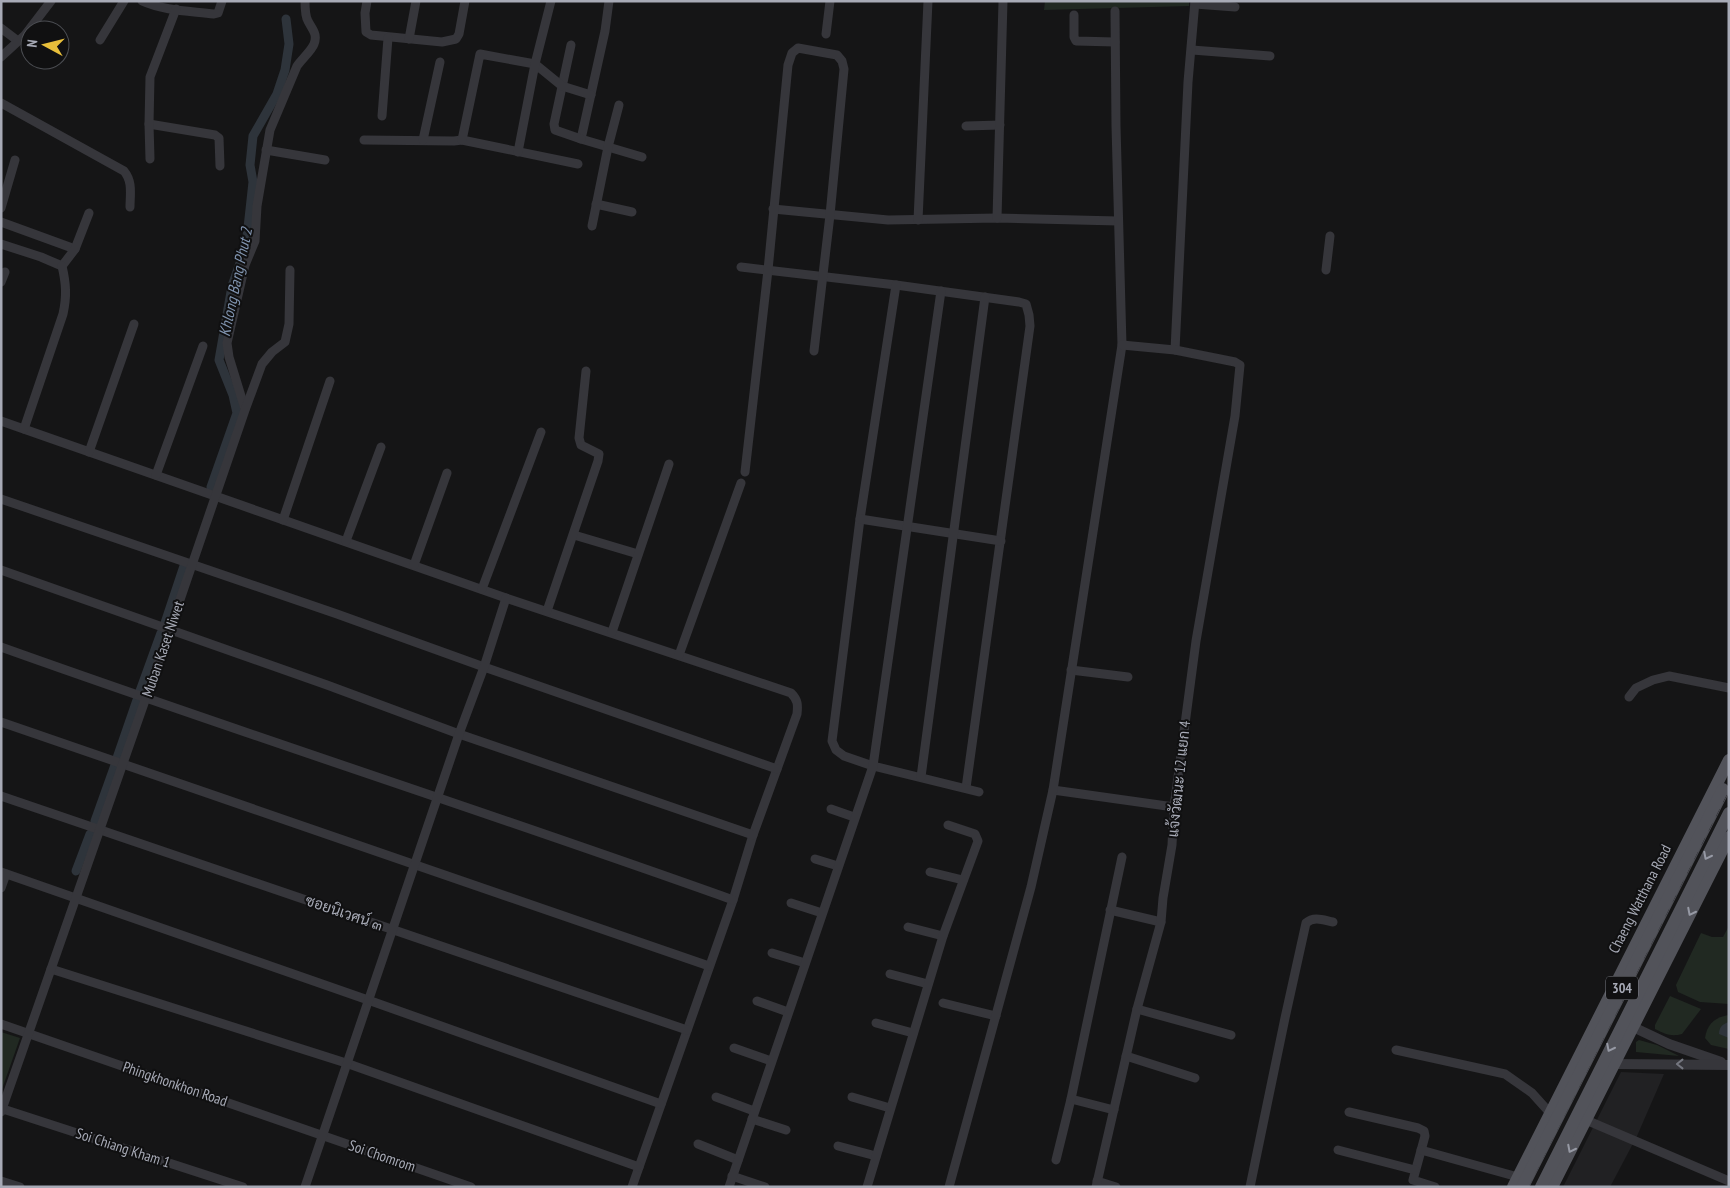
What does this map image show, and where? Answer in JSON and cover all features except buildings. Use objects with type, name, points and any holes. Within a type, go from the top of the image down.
[{"type":"main road","name":"Chaeng Watthana Road","points":[[1518,1183],[1573,1066],[1729,760]]},
{"type":"main road","name":"Chaeng Watthana Road","points":[[1518,1183],[1729,776]]},
{"type":"main road","name":"304","points":[[1541,1187],[1729,813]]},
{"type":"main road","name":"304","points":[[1552,1187],[1729,837]]},
{"type":"main road","points":[[1621,971],[1623,982],[1631,993],[1639,996],[1646,995],[1652,990]]},
{"type":"main road","points":[[1601,1011],[1633,1027]]},
{"type":"main road","points":[[1573,1066],[1583,1062],[1595,1064],[1605,1072],[1606,1080]]},
{"type":"street","points":[[100,40],[124,1]]},
{"type":"street","points":[[142,1],[151,5],[165,4],[176,9],[214,14],[218,12],[222,1]]},
{"type":"street","points":[[245,410],[229,357],[227,343],[245,265],[255,241],[255,222],[270,130],[298,66],[314,45],[316,36],[308,22],[306,1]]},
{"type":"street","points":[[368,1],[365,14],[366,32],[388,38],[442,42],[456,39],[459,34],[465,1]]},
{"type":"street","points":[[409,39],[416,1]]},
{"type":"street","points":[[518,152],[535,64],[551,1]]},
{"type":"street","points":[[581,138],[605,31],[609,1]]},
{"type":"street","points":[[826,34],[830,1]]},
{"type":"street","points":[[918,220],[928,1]]},
{"type":"street","points":[[997,218],[1004,1]]},
{"type":"street","points":[[1,57],[25,35],[50,2]]},
{"type":"street","points":[[1122,345],[1175,350],[1188,82],[1195,3],[1235,7]]},
{"type":"street","points":[[150,159],[150,77],[176,9]]},
{"type":"street","points":[[948,1187],[1031,887],[1053,790],[1122,345],[1115,11]]},
{"type":"street","points":[[1074,15],[1074,37],[1076,41],[1115,42]]},
{"type":"street","points":[[1,28],[18,41]]},
{"type":"street","points":[[382,116],[388,38]]},
{"type":"street","points":[[571,45],[554,124],[555,130],[642,157]]},
{"type":"street","points":[[745,472],[768,270],[788,65],[792,53],[798,48],[838,55],[844,69],[830,215],[814,351]]},
{"type":"street","points":[[1192,50],[1270,56]]},
{"type":"street","points":[[462,140],[477,54],[535,64],[562,86],[591,95]]},
{"type":"street","points":[[424,140],[440,62]]},
{"type":"street","points":[[1,103],[124,171],[129,177],[130,182],[130,207]]},
{"type":"street","points":[[592,226],[608,147],[619,105]]},
{"type":"street","points":[[149,124],[215,135],[219,138],[220,166]]},
{"type":"street","points":[[966,126],[1000,125]]},
{"type":"street","points":[[364,140],[462,140],[578,164]]},
{"type":"street","points":[[266,150],[325,160]]},
{"type":"street","points":[[1,208],[15,160]]},
{"type":"street","points":[[596,204],[632,212]]},
{"type":"street","points":[[773,209],[888,220],[997,218],[1118,221]]},
{"type":"street","points":[[62,266],[75,249],[89,213]]},
{"type":"street","points":[[1,222],[75,249]]},
{"type":"street","points":[[1326,270],[1330,236]]},
{"type":"street","points":[[1,244],[62,266]]},
{"type":"street","points":[[24,428],[67,297],[62,266]]},
{"type":"street","points":[[741,267],[822,278],[896,285],[1026,304],[1030,326],[966,788]]},
{"type":"street","name":"Muban Kaset Niwet","points":[[2,1111],[245,410],[262,364],[272,352],[286,342],[289,324],[290,270]]},
{"type":"street","points":[[1,282],[5,272]]},
{"type":"street","points":[[896,285],[860,519],[832,741],[836,750],[844,756],[873,766],[979,792]]},
{"type":"street","points":[[729,1187],[873,766],[941,291]]},
{"type":"street","points":[[921,777],[955,534],[985,297]]},
{"type":"street","points":[[89,452],[134,324]]},
{"type":"street","points":[[156,475],[203,346]]},
{"type":"street","name":"แจ้งวัฒนะ 12 แยก 4","points":[[1097,1184],[1137,1010],[1161,922],[1196,641],[1241,373],[1240,366],[1235,362],[1175,350]]},
{"type":"street","points":[[547,611],[574,535],[599,454],[581,444],[579,438],[586,372]]},
{"type":"street","points":[[282,520],[330,382]]},
{"type":"street","points":[[1,421],[506,598],[791,692],[796,698],[798,704],[797,714],[753,835],[733,900],[632,1187]]},
{"type":"street","points":[[482,588],[541,432]]},
{"type":"street","points":[[346,541],[381,447]]},
{"type":"street","points":[[612,632],[669,464]]},
{"type":"street","points":[[414,565],[447,473]]},
{"type":"street","points":[[679,655],[741,483]]},
{"type":"street","points":[[1,499],[337,614],[777,769]]},
{"type":"street","points":[[860,519],[1001,541]]},
{"type":"street","points":[[574,535],[638,554]]},
{"type":"street","points":[[1,570],[326,684],[460,734],[753,835]]},
{"type":"street","points":[[305,1187],[506,598]]},
{"type":"street","points":[[1,647],[146,699],[590,848],[733,900]]},
{"type":"street","points":[[1071,670],[1128,676]]},
{"type":"street","points":[[1629,697],[1636,688],[1653,680],[1669,676],[1729,688]]},
{"type":"street","points":[[1,722],[709,966]]},
{"type":"street","points":[[1053,790],[1174,807]]},
{"type":"street","name":"ซอยนิเวศน์ ๓","points":[[1,796],[687,1030]]},
{"type":"street","points":[[831,809],[854,817]]},
{"type":"street","points":[[867,1187],[943,936],[978,841],[976,834],[948,825]]},
{"type":"street","points":[[1056,1160],[1071,1099],[1122,857]]},
{"type":"street","points":[[815,859],[838,866]]},
{"type":"street","points":[[930,872],[963,880]]},
{"type":"street","points":[[1,888],[4,873],[661,1104]]},
{"type":"street","points":[[791,903],[822,913]]},
{"type":"street","points":[[1110,910],[1161,922]]},
{"type":"street","points":[[1250,1187],[1284,1018],[1306,923],[1310,919],[1317,918],[1333,922]]},
{"type":"street","points":[[908,927],[943,936]]},
{"type":"street","points":[[772,952],[805,964]]},
{"type":"street","points":[[51,969],[346,1063],[639,1168]]},
{"type":"street","points":[[890,974],[928,984]]},
{"type":"street","points":[[758,1001],[788,1012]]},
{"type":"street","points":[[943,1003],[996,1016]]},
{"type":"street","points":[[1137,1010],[1231,1035]]},
{"type":"street","points":[[876,1023],[913,1033]]},
{"type":"street","name":"Phingkhonkhon Road","points":[[1,1024],[322,1134]]},
{"type":"street","points":[[1633,1027],[1669,1044],[1729,1065]]},
{"type":"street","points":[[734,1048],[771,1061]]},
{"type":"street","points":[[1396,1050],[1505,1074],[1532,1094],[1550,1113]]},
{"type":"street","points":[[1126,1056],[1195,1078]]},
{"type":"street","points":[[1614,1064],[1729,1065]]},
{"type":"street","points":[[716,1097],[786,1130]]},
{"type":"street","points":[[852,1097],[890,1108]]},
{"type":"street","points":[[1071,1099],[1114,1110]]},
{"type":"street","name":"Soi Chiang Kham 1","points":[[2,1111],[243,1187]]},
{"type":"street","points":[[1349,1112],[1424,1131],[1412,1183],[1435,1187]]},
{"type":"street","points":[[1586,1120],[1729,1181]]},
{"type":"street","name":"Soi Chomrom","points":[[322,1134],[471,1187]]},
{"type":"street","points":[[698,1144],[738,1160]]},
{"type":"street","points":[[838,1146],[876,1156]]},
{"type":"street","points":[[1338,1150],[1415,1170]]},
{"type":"street","points":[[1421,1150],[1518,1183]]},
{"type":"street","points":[[732,1176],[765,1187]]},
{"type":"street","points":[[1,1180],[20,1187]]},
{"type":"street","points":[[1097,1184],[1116,1187]]},
{"type":"shaded area","points":[[1045,1],[1189,1],[1189,6],[1044,10]]},
{"type":"shaded area","points":[[1729,926],[1729,1004],[1700,1002],[1678,992],[1676,985],[1701,933],[1712,937],[1723,937]]},
{"type":"shaded area","points":[[1670,996],[1701,1009],[1682,1034],[1668,1034],[1655,1029],[1655,1025]]},
{"type":"shaded area","points":[[1729,1015],[1729,1049],[1711,1045],[1705,1038],[1710,1025],[1716,1019]]},
{"type":"shaded area","points":[[1729,1022],[1729,1038],[1719,1034],[1721,1026]]},
{"type":"shaded area","points":[[1,1032],[20,1038],[1,1092]]},
{"type":"shaded area","points":[[1639,1040],[1657,1045],[1679,1056],[1636,1052],[1636,1042]]},
{"type":"shaded area","points":[[1621,1072],[1664,1074],[1637,1136],[1610,1187],[1563,1187]]},
{"type":"waterway","name":"Khlong Bang Phut 2","points":[[211,487],[237,413],[233,395],[219,360],[232,286],[246,246],[253,182],[250,165],[253,136],[277,94],[285,70],[289,44],[286,19]]},
{"type":"waterway","name":"Khlong Bang Phut 2","points":[[165,623],[184,566]]},
{"type":"waterway","name":"Khlong Bang Phut 2","points":[[140,691],[161,633]]},
{"type":"waterway","name":"Khlong Bang Phut 2","points":[[117,758],[137,700]]},
{"type":"waterway","name":"Khlong Bang Phut 2","points":[[95,821],[115,765]]},
{"type":"waterway","name":"Khlong Bang Phut 2","points":[[76,871],[90,834]]},
{"type":"railway","points":[[1527,1187],[1729,788]]}]
